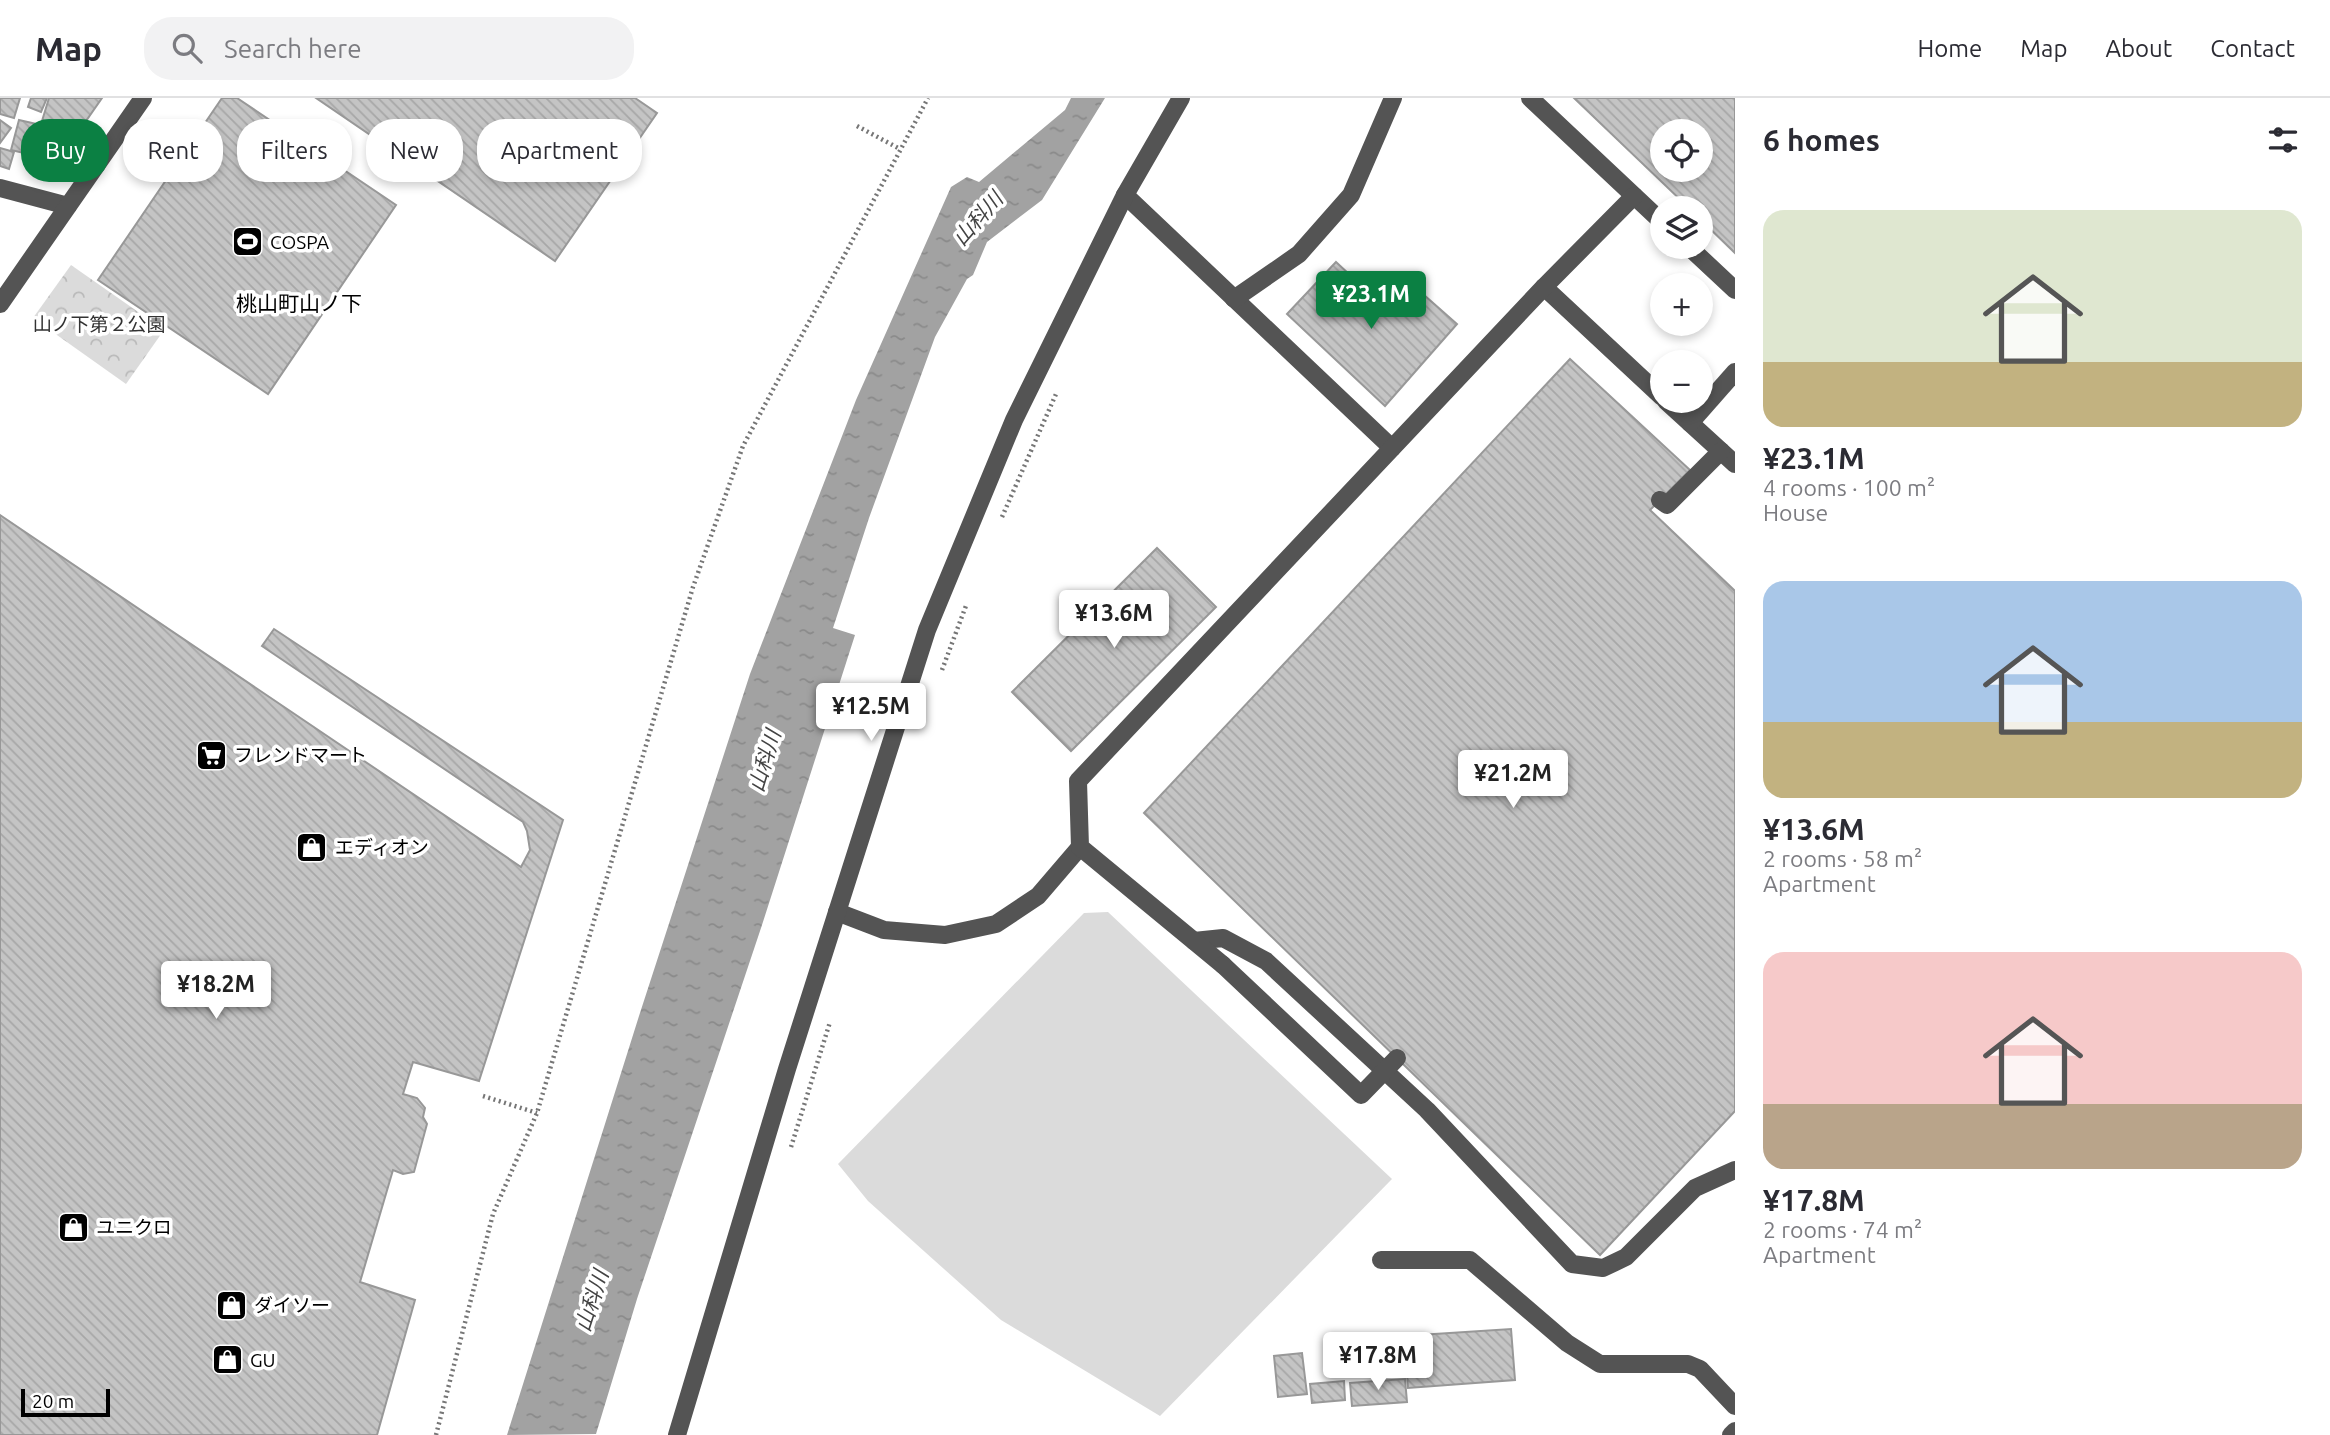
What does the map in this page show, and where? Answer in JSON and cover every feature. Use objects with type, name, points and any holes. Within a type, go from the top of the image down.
[{"type":"street","points":[[0,304],[143,98]]},
{"type":"street","points":[[677,1435],[787,1069],[927,630],[1014,419],[1125,195],[1181,98]]},
{"type":"street","points":[[1234,299],[1299,254],[1351,195],[1393,98]]},
{"type":"street","points":[[1530,98],[1650,211]]},
{"type":"street","points":[[0,188],[68,206]]},
{"type":"street","points":[[1125,195],[1392,448]]},
{"type":"street","points":[[837,912],[884,930],[945,935],[996,924],[1038,896],[1080,846],[1077,781],[1544,287],[1634,196]]},
{"type":"street","points":[[1702,259],[1735,290]]},
{"type":"street","points":[[1544,287],[1650,386]]},
{"type":"street","points":[[1690,422],[1735,372]]},
{"type":"street","points":[[1680,413],[1735,464]]},
{"type":"street","points":[[1660,500],[1667,505],[1721,451]]},
{"type":"street","points":[[1080,846],[1223,965],[1361,1096],[1397,1058]]},
{"type":"street","points":[[1194,941],[1223,938],[1266,961],[1427,1110],[1572,1264],[1603,1268],[1626,1257],[1695,1188],[1735,1170]]},
{"type":"street","points":[[1381,1260],[1470,1260],[1567,1343],[1600,1364],[1688,1364],[1700,1369],[1735,1406]]},
{"type":"street","points":[[1731,1435],[1735,1431]]},
{"type":"path","points":[[436,1435],[493,1214],[537,1113],[693,587],[743,446],[928,98]]},
{"type":"path","points":[[858,126],[900,149]]},
{"type":"path","points":[[999,526],[1058,389]]},
{"type":"path","points":[[941,673],[968,601]]},
{"type":"path","points":[[788,1158],[833,1013]]},
{"type":"path","points":[[483,1096],[537,1113]]},
{"type":"green space","name":"山ノ下第２公園","points":[[71,265],[164,330],[126,384],[33,318]]},
{"type":"green space","points":[[1108,912],[1392,1179],[1160,1416],[1001,1320],[868,1201],[838,1164],[1084,913]]},
{"type":"water","name":"山科川","points":[[1071,98],[1105,98],[1042,200],[987,242],[973,275],[967,279],[935,337],[869,518],[833,628],[855,635],[637,1299],[596,1434],[507,1435],[750,674],[856,400],[951,187],[967,177],[979,182],[1065,110]]},
{"type":"building","points":[[0,98],[20,98],[14,118],[0,114]]},
{"type":"building","points":[[31,98],[47,98],[41,112],[28,107]]},
{"type":"building","points":[[49,98],[102,98],[87,119],[43,119]]},
{"type":"building","name":"COSPA","points":[[222,98],[237,98],[268,119],[237,119],[237,182],[352,182],[352,175],[396,205],[268,394],[98,280],[165,182],[223,182],[223,119],[208,119]]},
{"type":"building","points":[[316,98],[635,98],[657,113],[642,135],[642,119],[477,119],[477,182],[609,182],[555,261],[439,182],[463,182],[463,119],[366,119],[366,132],[352,123],[352,119],[347,119]]},
{"type":"building","points":[[1574,98],[1735,98],[1735,253],[1713,232],[1713,196],[1676,196],[1662,182],[1713,182],[1713,119],[1650,119],[1650,171]]},
{"type":"building","points":[[0,120],[11,128],[0,143]]},
{"type":"building","points":[[19,120],[21,120],[21,152],[11,150]]},
{"type":"building","points":[[0,148],[14,152],[9,169],[0,166]]},
{"type":"building","points":[[1336,262],[1392,314],[1416,288],[1457,324],[1385,406],[1287,314]]},
{"type":"building","points":[[1570,359],[1690,470],[1650,510],[1735,591],[1735,1111],[1600,1255],[1144,813]]},
{"type":"building","points":[[0,515],[521,867],[530,850],[523,822],[262,646],[274,629],[563,820],[479,1081],[413,1062],[403,1094],[417,1098],[425,1108],[423,1117],[427,1124],[414,1172],[403,1174],[393,1170],[360,1282],[415,1300],[377,1435],[0,1435]]},
{"type":"building","points":[[1157,548],[1216,607],[1071,751],[1012,692]]},
{"type":"building","points":[[1511,1329],[1515,1380],[1408,1388],[1404,1336]]},
{"type":"building","points":[[1302,1353],[1307,1394],[1278,1397],[1274,1356]]},
{"type":"building","points":[[1405,1379],[1407,1402],[1352,1406],[1350,1383]]},
{"type":"building","points":[[1344,1381],[1345,1400],[1312,1403],[1310,1384]]},
{"type":"place","name":"COSPA","points":[[247,242]]},
{"type":"place","name":"フレンドマート","points":[[211,755]]},
{"type":"place","name":"エディオン","points":[[312,847]]},
{"type":"place","name":"ユニクロ","points":[[73,1227]]},
{"type":"place","name":"ダイソー","points":[[231,1305]]},
{"type":"place","name":"GU","points":[[227,1360]]},
{"type":"district","name":"桃山町山ノ下","points":[[299,304]]}]
